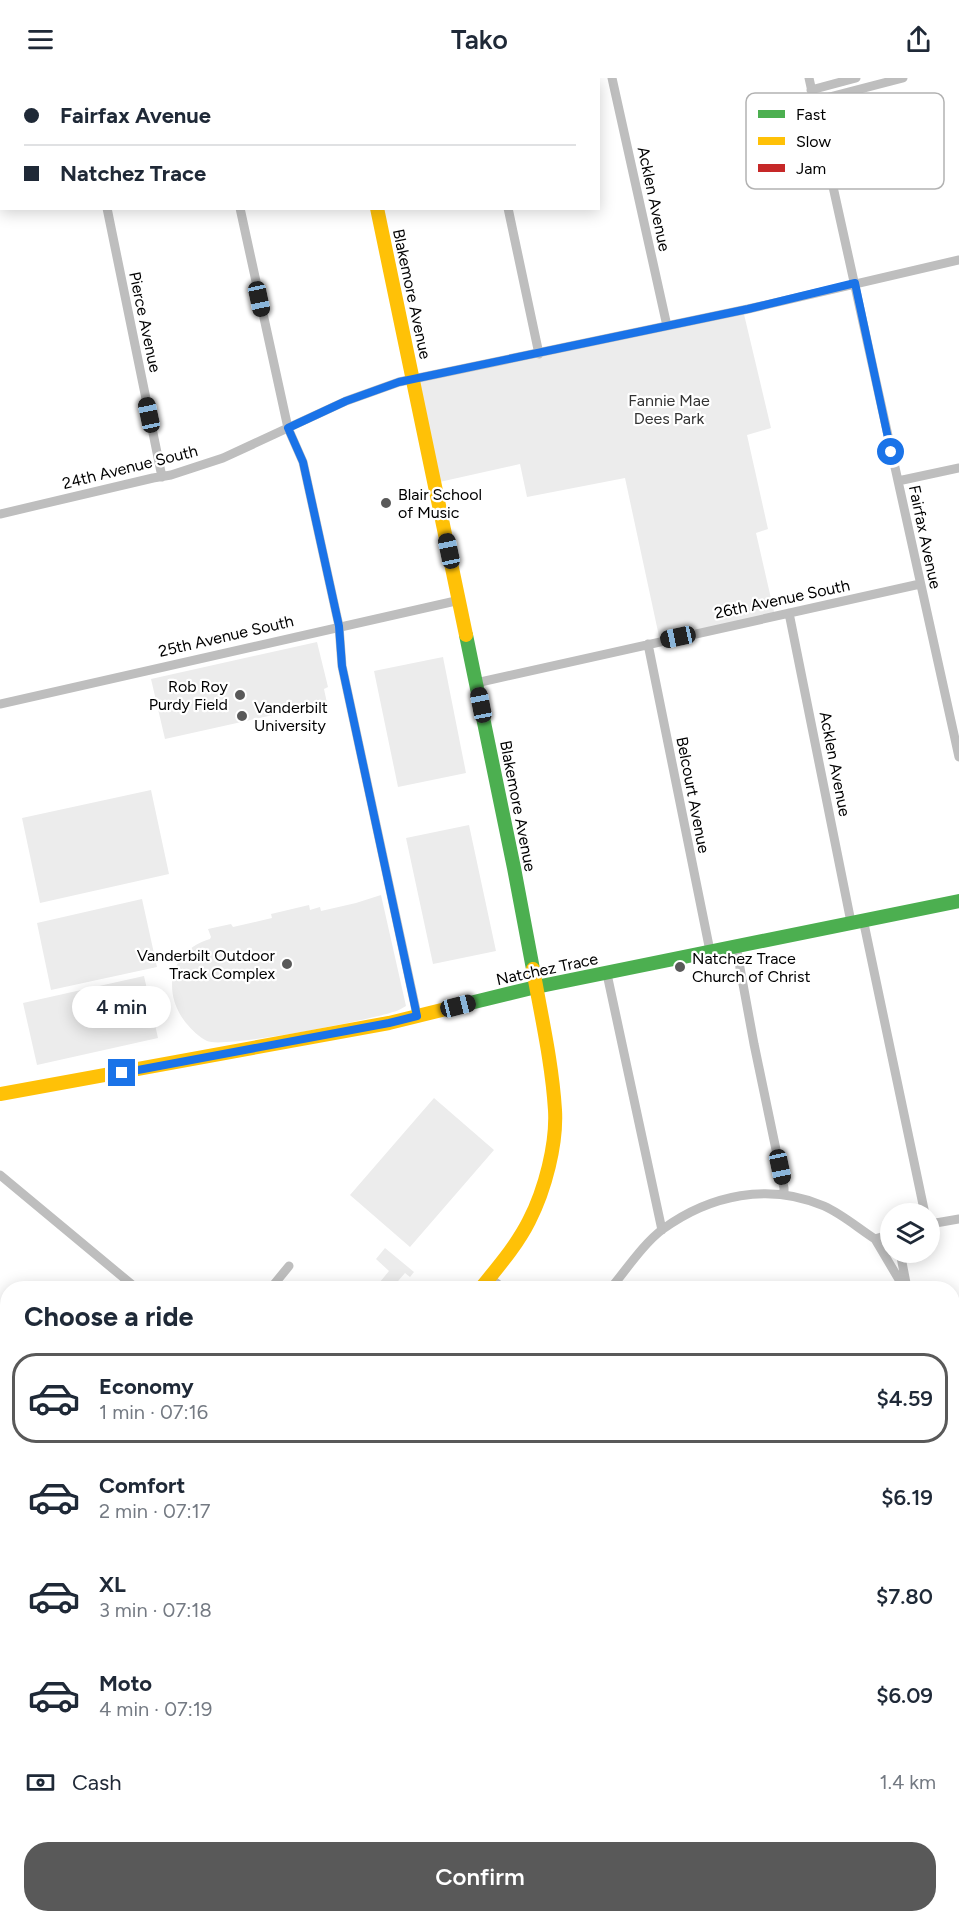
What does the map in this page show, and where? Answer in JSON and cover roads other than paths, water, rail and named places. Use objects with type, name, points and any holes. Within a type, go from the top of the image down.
[{"type":"main road","name":"Blakemore Avenue","points":[[377,210],[460,600],[551,1071],[555,1111],[553,1142],[540,1197],[528,1224],[487,1281]]},
{"type":"main road","name":"Natchez Trace","points":[[0,1094],[389,1023],[536,987],[959,901]]},
{"type":"street","name":"Acklen Avenue","points":[[612,78],[667,326]]},
{"type":"street","name":"Fairfax Avenue","points":[[808,78],[812,93]]},
{"type":"street","points":[[811,90],[856,78]]},
{"type":"street","points":[[845,93],[903,78]]},
{"type":"street","name":"Fairfax Avenue","points":[[834,189],[959,757]]},
{"type":"street","name":"Pierce Avenue","points":[[107,210],[162,477]]},
{"type":"street","points":[[241,210],[288,428],[303,462],[339,626],[342,666],[417,1016]]},
{"type":"street","points":[[508,210],[539,354]]},
{"type":"street","name":"24th Avenue South","points":[[0,514],[162,477],[223,458],[346,401],[399,382],[539,354],[959,260]]},
{"type":"street","points":[[898,481],[959,468]]},
{"type":"street","name":"26th Avenue South","points":[[476,683],[920,584]]},
{"type":"street","name":"25th Avenue South","points":[[0,704],[460,600]]},
{"type":"street","name":"Acklen Avenue","points":[[789,613],[922,1203]]},
{"type":"street","name":"Belcourt Avenue","points":[[648,644],[710,951]]},
{"type":"street","points":[[736,946],[784,1193]]},
{"type":"street","points":[[607,974],[662,1230]]},
{"type":"street","points":[[0,1175],[125,1281]]},
{"type":"street","points":[[617,1281],[662,1230],[707,1204],[747,1194],[784,1193],[826,1207],[874,1239],[901,1281]]},
{"type":"street","points":[[940,1222],[959,1219]]},
{"type":"street","points":[[874,1239],[880,1237]]},
{"type":"street","points":[[902,1263],[905,1281]]},
{"type":"street","points":[[277,1281],[289,1266]]},
{"type":"place","name":"Blair School of Music","points":[[386,503]]},
{"type":"place","name":"Rob Roy Purdy Field","points":[[240,695]]},
{"type":"place","name":"Vanderbilt University","points":[[242,716]]},
{"type":"place","name":"Vanderbilt Outdoor Track Complex","points":[[287,964]]},
{"type":"place","name":"Natchez Trace Church of Christ","points":[[680,967]]},
{"type":"park label","name":"Fannie Mae Dees Park","points":[[669,409]]}]
